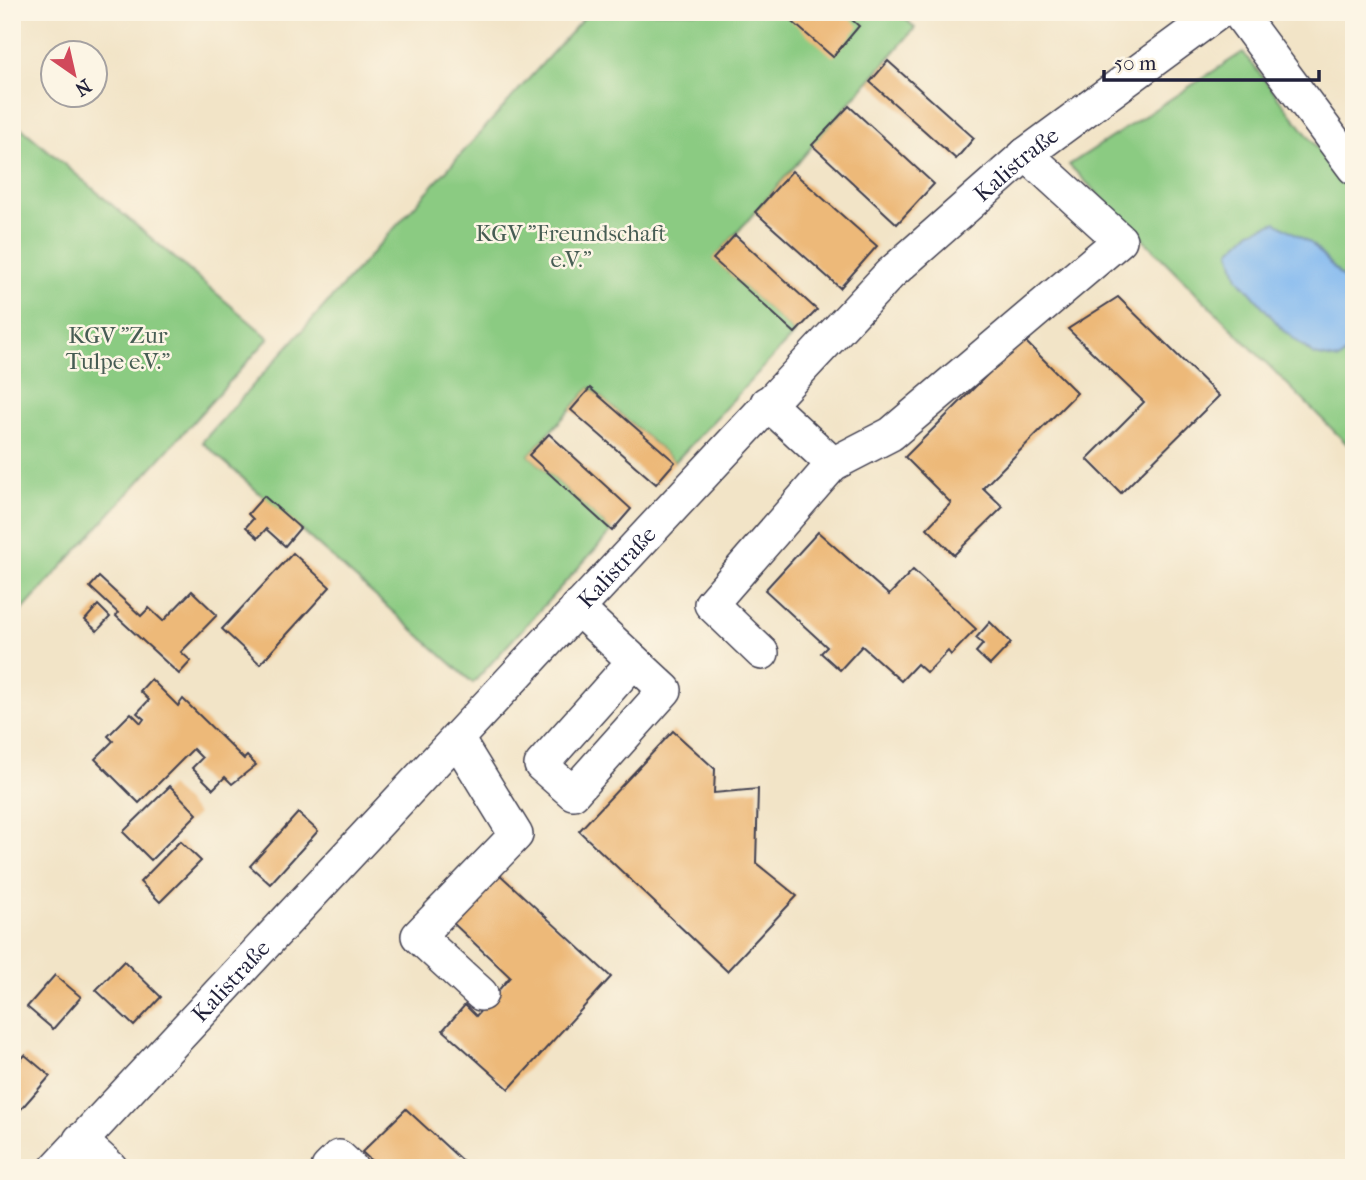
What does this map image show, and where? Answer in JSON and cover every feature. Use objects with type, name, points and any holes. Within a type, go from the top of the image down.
[{"type":"street","name":"Kalistraße","points":[[56,1168],[890,274],[1026,153],[1219,12]]},
{"type":"street","points":[[1238,12],[1354,168]]},
{"type":"street","points":[[762,653],[711,604],[834,464],[891,434],[1120,240],[1026,153]]},
{"type":"street","points":[[767,403],[834,464]]},
{"type":"street","points":[[577,608],[634,661]]},
{"type":"street","points":[[457,739],[516,835],[418,936],[481,994]]},
{"type":"street","points":[[80,1140],[111,1168]]},
{"type":"street","points":[[328,1168],[339,1157],[351,1168]]},
{"type":"green space","name":"KGV \"Freundschaft e.V.\"","points":[[589,12],[899,12],[915,28],[714,259],[795,333],[675,462],[590,388],[529,455],[612,531],[473,683],[202,442]]},
{"type":"green space","points":[[1243,52],[1354,195],[1354,451],[1069,165]]},
{"type":"green space","name":"KGV \"Zur Tulpe e.V.\"","points":[[12,120],[269,338],[12,622]]},
{"type":"water","points":[[1276,222],[1312,244],[1354,290],[1354,345],[1339,360],[1314,355],[1283,330],[1238,278],[1230,251],[1251,231]]},
{"type":"building","points":[[793,12],[843,12],[859,26],[833,57],[788,18]]},
{"type":"building","points":[[888,61],[974,138],[956,159],[870,82]]},
{"type":"building","points":[[849,106],[934,184],[897,224],[812,145]]},
{"type":"building","points":[[792,171],[877,246],[840,288],[755,212]]},
{"type":"building","points":[[735,235],[817,310],[795,333],[713,259]]},
{"type":"building","points":[[1118,297],[1219,396],[1121,493],[1087,459],[1144,402],[1068,329]]},
{"type":"building","points":[[1023,339],[1077,393],[983,488],[1003,507],[954,555],[927,528],[951,503],[905,457]]},
{"type":"building","points":[[590,388],[675,462],[656,484],[571,410]]},
{"type":"building","points":[[549,434],[631,509],[612,531],[529,455]]},
{"type":"building","points":[[264,496],[300,528],[285,546],[266,529],[258,538],[246,527],[253,519],[248,514]]},
{"type":"building","points":[[818,532],[889,595],[913,570],[976,629],[951,655],[948,651],[927,673],[917,664],[901,681],[862,646],[840,670],[821,653],[827,647],[765,590]]},
{"type":"building","points":[[293,553],[330,587],[260,664],[222,629]]},
{"type":"building","points":[[99,577],[141,616],[149,608],[163,621],[192,591],[217,615],[181,652],[191,661],[179,674],[116,616],[118,613],[90,587]]},
{"type":"building","points":[[98,605],[110,617],[97,631],[85,620]]},
{"type":"building","points":[[990,622],[1011,643],[990,665],[976,652],[983,644],[976,638]]},
{"type":"building","points":[[151,679],[178,706],[183,699],[244,759],[247,756],[256,765],[232,784],[225,777],[213,789],[192,768],[202,758],[193,749],[139,803],[95,759],[113,741],[108,736],[131,713],[141,723],[144,719],[137,713],[149,700],[140,691]]},
{"type":"building","points":[[673,731],[715,769],[714,793],[758,789],[756,863],[797,896],[727,971],[579,831]]},
{"type":"building","points":[[170,786],[197,814],[151,860],[123,832]]},
{"type":"building","points":[[298,813],[318,831],[270,884],[250,866]]},
{"type":"building","points":[[180,841],[201,861],[160,902],[140,882]]},
{"type":"building","points":[[497,872],[611,977],[509,1089],[443,1030],[465,1005],[476,1016],[510,977],[452,922]]},
{"type":"building","points":[[124,961],[161,997],[134,1026],[96,990]]},
{"type":"building","points":[[55,975],[81,997],[53,1029],[27,1007]]},
{"type":"building","points":[[25,1055],[50,1076],[15,1116],[12,1069]]},
{"type":"building","points":[[406,1109],[470,1168],[379,1168],[362,1152]]}]
